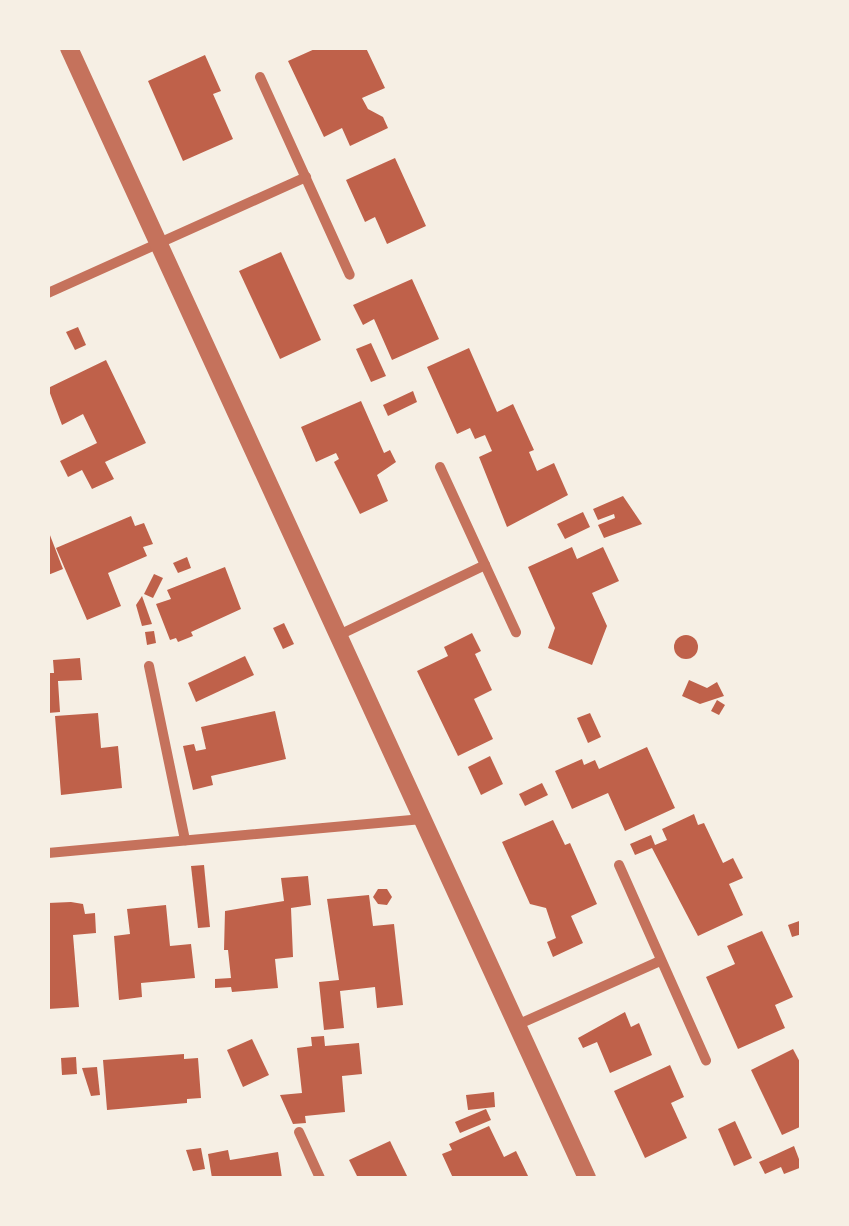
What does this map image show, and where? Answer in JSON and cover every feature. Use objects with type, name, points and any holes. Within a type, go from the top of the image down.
[{"type":"street","points":[[69,48],[588,1178]]},
{"type":"street","points":[[260,77],[350,275]]},
{"type":"street","points":[[48,294],[306,177]]},
{"type":"street","points":[[440,466],[516,632]]},
{"type":"street","points":[[338,635],[486,565]]},
{"type":"street","points":[[149,666],[185,840]]},
{"type":"street","points":[[48,853],[424,819]]},
{"type":"street","points":[[619,865],[706,1060]]},
{"type":"street","points":[[517,1025],[660,961]]},
{"type":"street","points":[[300,1132],[320,1178]]},
{"type":"building","points":[[317,48],[366,48],[385,88],[362,98],[368,109],[383,117],[388,128],[350,146],[342,128],[324,137],[288,61]]},
{"type":"building","points":[[205,55],[221,91],[213,94],[233,139],[183,161],[148,81]]},
{"type":"building","points":[[395,158],[426,226],[387,244],[375,217],[365,222],[346,180]]},
{"type":"building","points":[[281,252],[321,340],[280,359],[239,271]]},
{"type":"building","points":[[412,279],[439,339],[392,360],[374,319],[363,325],[353,305]]},
{"type":"building","points":[[78,327],[86,345],[75,350],[66,332]]},
{"type":"building","points":[[371,343],[386,376],[371,382],[356,349]]},
{"type":"building","points":[[469,348],[497,412],[513,404],[534,450],[529,452],[537,471],[554,463],[568,495],[507,527],[479,457],[492,451],[485,435],[475,439],[470,428],[457,434],[427,367]]},
{"type":"building","points":[[106,360],[146,443],[105,462],[114,479],[92,489],[82,470],[68,477],[60,461],[97,443],[83,414],[62,425],[48,388]]},
{"type":"building","points":[[413,391],[417,402],[388,416],[383,405]]},
{"type":"building","points":[[361,401],[384,453],[390,450],[396,462],[377,475],[388,501],[360,514],[334,462],[339,459],[336,453],[316,462],[301,427]]},
{"type":"building","points":[[623,496],[642,524],[604,538],[598,525],[615,518],[614,514],[598,520],[593,509]]},
{"type":"building","points":[[583,512],[590,527],[565,539],[557,524]]},
{"type":"building","points":[[131,516],[135,526],[144,523],[153,544],[143,547],[147,556],[108,573],[121,606],[87,620],[56,548]]},
{"type":"building","points":[[48,530],[63,569],[48,575]]},
{"type":"building","points":[[572,547],[577,559],[603,547],[619,581],[592,593],[607,626],[592,665],[548,648],[555,628],[528,567]]},
{"type":"building","points":[[187,557],[191,568],[178,573],[173,563]]},
{"type":"building","points":[[225,567],[241,609],[191,632],[193,636],[178,642],[176,638],[170,640],[156,604],[171,599],[167,590]]},
{"type":"building","points":[[154,574],[163,578],[153,598],[144,594]]},
{"type":"building","points":[[142,596],[152,624],[142,626],[136,605]]},
{"type":"building","points":[[284,623],[294,644],[283,649],[273,628]]},
{"type":"building","points":[[154,631],[156,643],[147,645],[145,632]]},
{"type":"building","points":[[472,633],[481,651],[475,654],[492,690],[474,699],[493,739],[458,756],[417,671],[448,656],[444,647]]},
{"type":"building","points":[[686,635],[698,647],[686,659],[674,647]]},
{"type":"building","points":[[245,656],[254,675],[196,702],[188,683]]},
{"type":"building","points":[[80,658],[82,680],[58,681],[60,712],[48,713],[48,673],[54,673],[53,660]]},
{"type":"building","points":[[689,680],[707,688],[717,682],[724,696],[700,704],[682,696]]},
{"type":"building","points":[[717,700],[725,705],[719,715],[711,711]]},
{"type":"building","points":[[275,711],[286,759],[211,776],[213,785],[193,790],[183,746],[194,744],[196,751],[206,749],[201,727]]},
{"type":"building","points":[[98,713],[101,748],[118,746],[122,788],[61,795],[55,716]]},
{"type":"building","points":[[590,713],[601,737],[588,743],[577,718]]},
{"type":"building","points":[[647,747],[675,808],[625,831],[608,793],[572,809],[555,771],[582,759],[584,765],[595,760],[599,769]]},
{"type":"building","points":[[490,756],[503,784],[481,795],[468,767]]},
{"type":"building","points":[[542,783],[548,795],[525,806],[519,794]]},
{"type":"building","points":[[694,814],[698,825],[704,823],[723,863],[733,858],[743,878],[729,884],[743,915],[698,936],[652,848],[635,855],[630,844],[651,835],[655,845],[667,840],[662,829]]},
{"type":"building","points":[[553,820],[565,845],[570,843],[597,904],[571,916],[583,943],[553,957],[547,942],[556,938],[546,908],[530,904],[502,842]]},
{"type":"building","points":[[204,865],[210,927],[198,928],[191,866]]},
{"type":"building","points":[[308,876],[311,905],[291,908],[293,957],[275,959],[278,988],[232,992],[231,987],[215,988],[215,979],[231,978],[228,950],[224,950],[225,911],[284,901],[281,878]]},
{"type":"building","points":[[378,889],[387,889],[392,897],[387,905],[378,904],[373,897]]},
{"type":"building","points":[[369,895],[373,926],[394,924],[403,1005],[377,1008],[375,987],[340,991],[344,1028],[324,1030],[319,982],[339,980],[327,899]]},
{"type":"building","points":[[48,903],[83,904],[85,914],[95,913],[96,933],[73,935],[79,1007],[48,1009]]},
{"type":"building","points":[[166,905],[170,946],[191,944],[195,978],[141,983],[142,997],[119,1000],[114,936],[130,934],[127,909]]},
{"type":"building","points":[[802,920],[802,934],[792,937],[788,925]]},
{"type":"building","points":[[762,931],[793,997],[775,1005],[785,1028],[738,1049],[706,977],[735,964],[727,946]]},
{"type":"building","points":[[625,1012],[631,1027],[639,1023],[652,1055],[610,1073],[597,1042],[583,1048],[578,1038]]},
{"type":"building","points":[[324,1036],[325,1046],[359,1043],[362,1074],[342,1076],[345,1112],[305,1116],[306,1123],[293,1124],[280,1095],[302,1093],[297,1048],[312,1046],[311,1037]]},
{"type":"building","points":[[252,1039],[269,1075],[243,1087],[227,1050]]},
{"type":"building","points":[[793,1049],[802,1066],[802,1126],[782,1135],[751,1070]]},
{"type":"building","points":[[184,1054],[184,1059],[198,1058],[201,1098],[187,1099],[187,1103],[107,1110],[103,1060]]},
{"type":"building","points":[[76,1057],[77,1074],[62,1075],[61,1058]]},
{"type":"building","points":[[670,1065],[684,1097],[671,1103],[687,1138],[645,1158],[614,1091]]},
{"type":"building","points":[[97,1067],[100,1095],[91,1096],[82,1068]]},
{"type":"building","points":[[494,1092],[495,1107],[468,1110],[466,1095]]},
{"type":"building","points":[[486,1109],[491,1120],[460,1133],[455,1122]]},
{"type":"building","points":[[735,1121],[752,1158],[734,1166],[718,1129]]},
{"type":"building","points":[[489,1126],[504,1157],[516,1151],[529,1178],[453,1178],[442,1154],[452,1150],[449,1144]]},
{"type":"building","points":[[390,1141],[408,1178],[358,1178],[349,1160]]},
{"type":"building","points":[[794,1146],[802,1167],[784,1174],[781,1167],[765,1174],[759,1162]]},
{"type":"building","points":[[201,1148],[205,1169],[193,1171],[186,1150]]},
{"type":"building","points":[[228,1150],[230,1160],[278,1152],[282,1178],[212,1178],[208,1154]]}]
